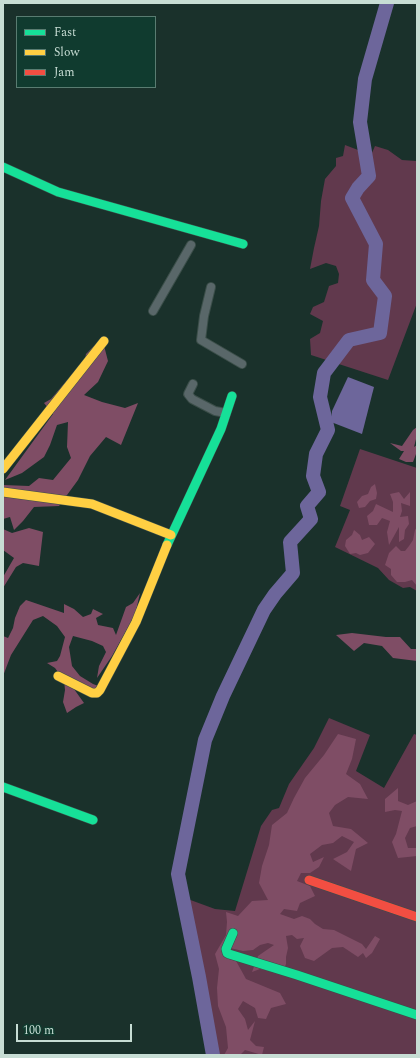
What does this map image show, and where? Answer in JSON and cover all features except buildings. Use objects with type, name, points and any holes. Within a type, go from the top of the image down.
[{"type":"street","points":[[3,167],[48,188],[243,244]]},
{"type":"street","points":[[152,311],[191,245]]},
{"type":"street","points":[[211,287],[204,316],[201,340],[242,364]]},
{"type":"street","points":[[3,469],[104,341]]},
{"type":"street","points":[[193,384],[188,394],[192,399],[215,411],[226,413]]},
{"type":"street","points":[[58,676],[92,693],[97,693],[100,690],[136,622],[171,535],[221,429],[232,396]]},
{"type":"street","points":[[3,492],[92,504],[171,535]]},
{"type":"street","points":[[3,787],[93,820]]},
{"type":"street","points":[[309,880],[417,917]]},
{"type":"street","points":[[233,933],[226,949],[227,953],[229,954],[297,974],[417,1015]]},
{"type":"shaded area","points":[[345,145],[371,155],[375,146],[388,150],[402,160],[416,161],[417,159],[417,303],[388,380],[311,355],[310,339],[320,333],[323,321],[310,314],[313,307],[324,302],[329,286],[338,283],[339,274],[336,266],[326,263],[310,269],[319,226],[325,179],[336,166],[336,158],[343,156]]},
{"type":"shaded area","points":[[102,338],[108,361],[98,382],[84,395],[102,402],[125,408],[138,403],[121,445],[106,437],[90,456],[78,480],[59,506],[34,507],[14,530],[10,517],[3,519],[3,485],[29,486],[39,478],[53,480],[71,458],[67,447],[68,422],[57,425],[44,457],[22,473],[5,480],[53,414],[44,403],[51,399],[85,359],[86,354]]},
{"type":"shaded area","points":[[348,377],[374,387],[362,434],[331,422],[332,411]]},
{"type":"shaded area","points":[[417,427],[414,447],[417,445],[417,455],[416,454],[413,462],[406,462],[399,459],[404,451],[401,451],[390,443],[402,446],[413,430]]},
{"type":"shaded area","points":[[360,449],[417,468],[417,591],[410,587],[403,588],[389,580],[378,568],[335,547],[350,510],[340,506]]},
{"type":"shaded area","points":[[375,484],[377,493],[376,499],[370,501],[365,507],[359,508],[357,502],[362,496],[368,494],[371,487]]},
{"type":"shaded area","points":[[399,492],[404,499],[410,492],[410,506],[401,503],[402,511],[400,517],[408,516],[409,524],[405,530],[404,539],[399,542],[399,527],[389,545],[387,532],[390,521],[382,518],[377,525],[369,525],[367,516],[373,511],[376,504],[393,512],[393,502],[390,494]]},
{"type":"shaded area","points":[[417,527],[417,586],[412,580],[397,582],[391,575],[391,569],[385,565],[389,553],[396,546],[401,551],[405,551],[413,540]]},
{"type":"shaded area","points":[[29,528],[43,532],[39,566],[23,563],[16,567],[3,588],[3,577],[14,558],[3,550],[3,529],[12,533]]},
{"type":"shaded area","points":[[354,530],[360,535],[362,540],[369,537],[375,544],[368,553],[360,555],[356,553],[350,554],[345,546],[346,540],[352,535]]},
{"type":"shaded area","points":[[140,593],[135,615],[112,656],[97,678],[99,666],[106,652],[103,646],[92,641],[73,636],[69,647],[72,666],[80,676],[101,687],[89,692],[69,682],[84,703],[67,713],[63,702],[65,690],[64,680],[55,668],[47,663],[57,661],[60,656],[65,637],[57,626],[43,616],[33,620],[11,655],[3,676],[3,636],[8,638],[20,606],[26,600],[64,613],[64,604],[74,609],[83,617],[91,614],[93,609],[103,614],[96,618],[98,625],[113,628],[116,635],[126,607],[133,603]]},
{"type":"shaded area","points":[[352,633],[400,637],[411,649],[417,649],[417,661],[393,658],[382,646],[364,643],[354,651],[336,635]]},
{"type":"shaded area","points":[[329,718],[370,735],[356,771],[384,788],[414,734],[417,735],[417,1055],[216,1055],[185,898],[215,909],[235,911],[261,826],[272,810],[279,808],[289,784],[314,748]]},
{"type":"shaded area","points":[[338,734],[356,739],[352,759],[346,774],[360,784],[368,799],[348,797],[335,805],[329,813],[333,826],[351,829],[368,843],[356,849],[351,871],[333,859],[347,852],[354,842],[342,836],[333,843],[322,845],[310,854],[313,862],[324,857],[319,867],[310,873],[301,873],[297,881],[310,886],[315,896],[300,903],[297,911],[284,909],[280,914],[294,919],[302,916],[310,919],[323,929],[334,930],[362,944],[366,949],[375,936],[380,939],[372,953],[366,958],[363,953],[358,957],[343,947],[332,948],[314,961],[305,958],[300,946],[304,938],[297,939],[292,935],[286,936],[288,948],[286,964],[282,974],[260,969],[252,972],[258,956],[274,945],[268,943],[260,945],[253,950],[243,951],[230,948],[246,979],[280,993],[286,1004],[271,1008],[266,1019],[258,1018],[255,1008],[243,1001],[238,1009],[245,1019],[248,1030],[255,1021],[250,1040],[256,1046],[264,1047],[262,1055],[245,1050],[240,1055],[224,1055],[228,1048],[226,1027],[218,1006],[217,988],[219,969],[215,954],[226,935],[226,912],[238,916],[252,901],[268,900],[259,883],[262,866],[269,845],[272,825],[287,813],[305,778],[324,755]]},
{"type":"shaded area","points":[[398,788],[398,801],[408,805],[417,801],[417,826],[410,828],[405,838],[408,848],[417,848],[417,856],[398,858],[392,842],[396,834],[402,811],[395,810],[385,812],[385,799]]},
{"type":"waterway","points":[[213,1055],[178,874],[205,740],[223,696],[264,610],[275,594],[293,573],[290,542],[311,519],[307,506],[319,492],[313,476],[316,454],[328,430],[320,397],[324,373],[349,340],[380,333],[385,296],[373,280],[376,244],[352,198],[358,188],[369,176],[360,122],[365,79],[387,3]]},
{"type":"traffic: fast","points":[[3,167],[58,192],[243,244]]},
{"type":"traffic: fast","points":[[167,545],[221,429],[232,396]]},
{"type":"traffic: fast","points":[[3,787],[93,820]]},
{"type":"traffic: fast","points":[[233,933],[226,949],[227,953],[229,954],[417,1015]]},
{"type":"traffic: slow","points":[[3,469],[104,341]]},
{"type":"traffic: slow","points":[[3,492],[92,504],[171,535]]},
{"type":"traffic: slow","points":[[58,676],[92,693],[97,693],[100,690],[136,622],[167,545]]},
{"type":"traffic: jam","points":[[309,880],[417,917]]}]
